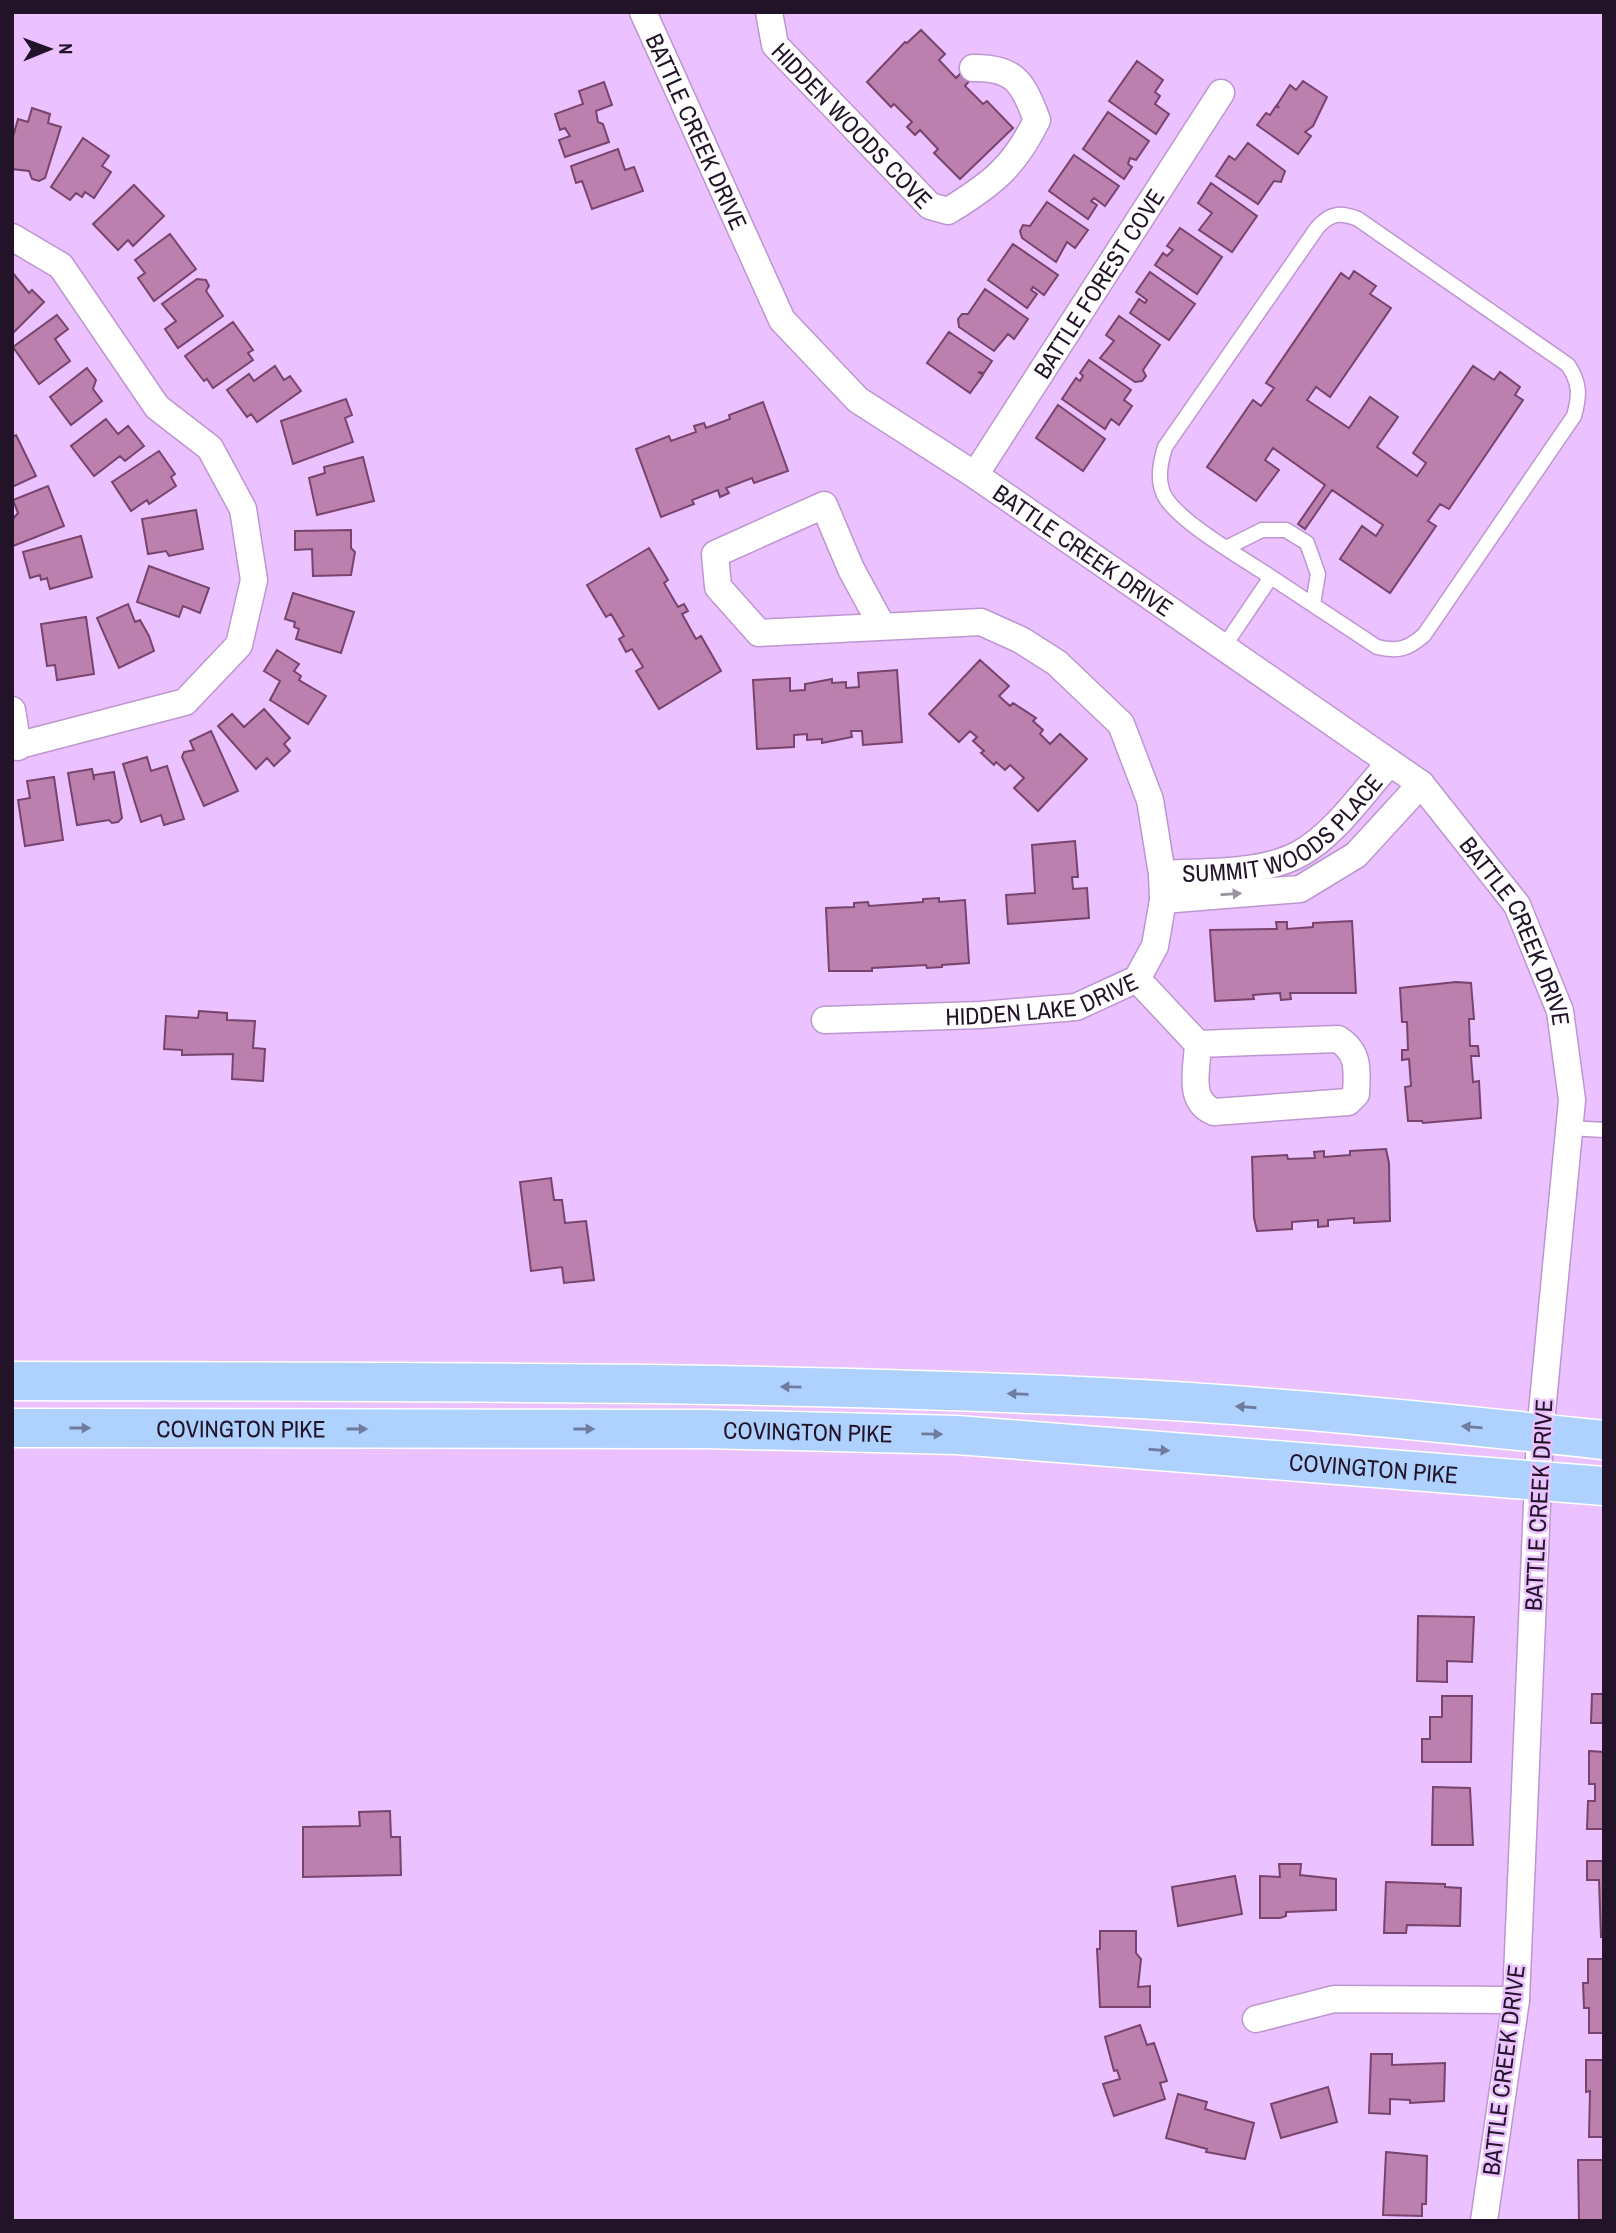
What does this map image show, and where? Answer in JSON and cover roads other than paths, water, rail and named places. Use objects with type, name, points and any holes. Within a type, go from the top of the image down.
[{"type":"main road","name":"COVINGTON PIKE","points":[[12,1381],[221,1405],[706,1429],[864,1411],[1105,1397],[1604,1440]]},
{"type":"main road","name":"COVINGTON PIKE","points":[[12,1428],[221,1405]]},
{"type":"main road","name":"COVINGTON PIKE","points":[[864,1411],[957,1435],[1604,1486]]},
{"type":"street","name":"BATTLE CREEK DRIVE","points":[[643,12],[782,320],[858,400],[975,475],[1421,784],[1517,905],[1560,1011],[1572,1100],[1540,1433],[1516,2000],[1483,2221]]},
{"type":"street","name":"HIDDEN WOODS COVE","points":[[769,12],[775,45],[930,206],[947,211],[985,187],[1020,155],[1037,120],[1024,86],[997,67],[973,68]]},
{"type":"street","name":"BATTLE FOREST COVE","points":[[975,475],[1221,93]]},
{"type":"street","points":[[12,237],[61,265],[157,407],[209,448],[243,509],[254,580],[239,645],[185,702],[15,747],[12,710]]},
{"type":"street","name":"HIDDEN LAKE DRIVE","points":[[825,1020],[981,1015],[1076,1007],[1137,979],[1155,946],[1163,900],[1162,874],[1150,800],[1121,724],[1057,663],[1021,640],[981,622],[758,633],[718,587],[715,554],[824,505],[851,569],[882,626]]},
{"type":"street","name":"SUMMIT WOODS PLACE","points":[[1162,874],[1256,868],[1300,854],[1323,837],[1389,764]]},
{"type":"street","name":"SUMMIT WOODS PLACE","points":[[1163,900],[1300,889],[1356,855],[1421,784]]},
{"type":"street","points":[[1137,979],[1198,1044],[1196,1097],[1202,1107],[1214,1112],[1348,1102],[1356,1094],[1357,1060],[1346,1044],[1338,1039],[1198,1044]]},
{"type":"street","points":[[1256,2020],[1334,1999],[1516,2000]]},
{"type":"lane","points":[[1343,214],[1359,219],[1568,365],[1577,379],[1579,398],[1574,416],[1424,635],[1410,647],[1394,651],[1377,647],[1228,547],[1178,513],[1164,495],[1159,470],[1165,447],[1327,217],[1343,214]]},
{"type":"lane","points":[[1228,547],[1262,530],[1286,530],[1307,543],[1318,574],[1313,604]]},
{"type":"lane","points":[[1223,648],[1271,577]]},
{"type":"lane","points":[[1569,1128],[1604,1130]]}]
